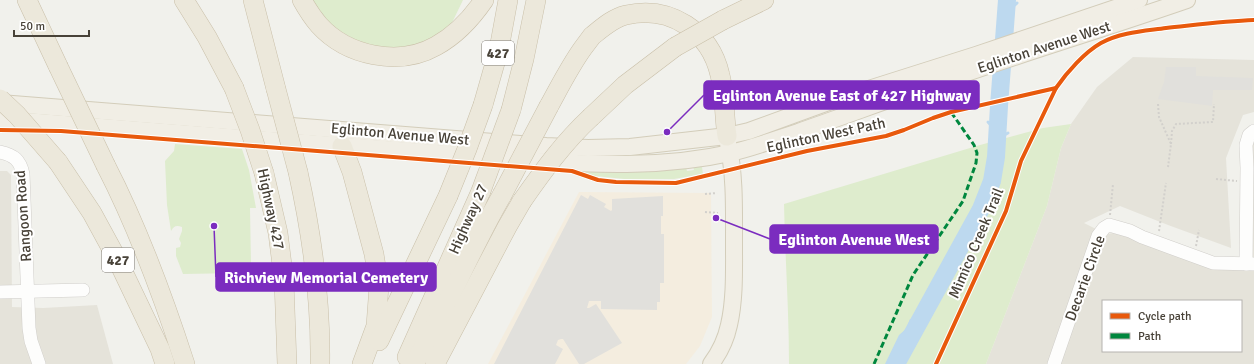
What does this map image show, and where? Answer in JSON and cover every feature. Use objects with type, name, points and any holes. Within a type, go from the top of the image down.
[{"type":"highway","points":[[27,0],[126,205],[165,302],[186,364]]},
{"type":"highway","name":"Highway 427","points":[[184,0],[207,37],[234,88],[264,172],[278,233],[286,304],[287,364]]},
{"type":"highway","points":[[253,0],[298,172],[310,231],[316,272],[320,364]]},
{"type":"highway","points":[[302,0],[319,26],[344,44],[376,55],[395,57],[425,51],[444,41],[464,25],[484,0]]},
{"type":"highway","name":"427","points":[[367,364],[448,196],[467,149],[483,105],[497,56],[508,0]]},
{"type":"highway","name":"Highway 27","points":[[404,364],[481,191],[511,110],[526,53],[536,0]]},
{"type":"highway","points":[[435,364],[522,201],[540,174],[562,147],[591,117],[626,85],[676,48],[723,20],[764,0]]},
{"type":"highway","points":[[414,364],[430,337],[490,215],[549,106],[577,57],[591,38],[608,24],[625,16],[645,13],[660,14],[676,19],[694,30],[705,42],[713,55],[720,75],[729,144]]},
{"type":"highway","name":"427","points":[[0,99],[18,115],[58,162],[92,213],[116,257],[160,349],[165,364]]},
{"type":"highway","points":[[342,146],[352,172],[374,254],[379,286],[376,326],[362,364]]},
{"type":"main road","name":"Eglinton Avenue West","points":[[1032,44],[1139,0]]},
{"type":"main road","name":"Eglinton Avenue West","points":[[0,119],[538,161],[599,164],[651,163],[729,144],[757,128],[834,100],[976,62],[1032,44],[1187,0]]},
{"type":"main road","name":"Eglinton Avenue West","points":[[0,103],[484,141],[581,147],[729,144]]},
{"type":"main road","points":[[712,364],[723,345],[732,310],[734,273],[734,195],[733,163],[729,144]]},
{"type":"street","points":[[1250,264],[1246,145],[1249,135],[1254,131]]},
{"type":"street","name":"Rangoon Road","points":[[0,152],[16,158],[21,164],[22,169],[30,341],[39,364]]},
{"type":"street","name":"Decarie Circle","points":[[1058,363],[1098,236],[1104,228],[1109,225],[1130,231],[1213,263],[1250,264]]},
{"type":"street","points":[[0,292],[83,290]]},
{"type":"path","points":[[1158,104],[1158,117],[1171,144]]},
{"type":"path","points":[[1168,166],[1172,131],[1176,124],[1213,122],[1214,104]]},
{"type":"path","points":[[1216,179],[1247,182]]},
{"type":"path","points":[[1157,242],[1166,183]]},
{"type":"path","points":[[1109,225],[1113,184]]},
{"type":"path","points":[[705,194],[718,193]]},
{"type":"path","points":[[706,212],[718,212]]},
{"type":"path","points":[[1194,256],[1199,230]]},
{"type":"shaded area","points":[[1133,57],[1254,60],[1254,112],[1243,115],[1226,158],[1231,248],[1120,206],[1084,223],[1106,234],[1122,232],[1208,263],[1252,266],[1249,151],[1254,139],[1254,364],[986,364],[1047,206],[1061,148],[1071,124],[1097,87]]},
{"type":"shaded area","points":[[1166,67],[1196,67],[1196,76],[1253,78],[1252,90],[1213,90],[1212,106],[1158,99],[1164,82]]},
{"type":"shaded area","points":[[0,171],[7,171],[11,175],[12,307],[43,308],[97,305],[113,364],[0,364]]},
{"type":"shaded area","points":[[579,192],[711,193],[712,317],[700,346],[686,364],[488,364]]},
{"type":"shaded area","points":[[581,195],[588,199],[590,195],[606,204],[604,207],[611,211],[612,199],[663,196],[661,234],[664,234],[664,283],[660,283],[660,302],[657,302],[657,310],[601,309],[601,301],[589,301],[587,308],[596,304],[622,343],[584,364],[579,364],[563,339],[561,339],[558,340],[556,345],[563,349],[555,364],[494,364]]},
{"type":"green space","points":[[311,0],[463,0],[448,31],[433,40],[400,50],[367,47],[330,25]]},
{"type":"green space","points":[[1071,124],[1061,148],[1047,206],[986,364],[789,364],[784,204],[980,145],[1043,128]]},
{"type":"green space","points":[[175,144],[242,149],[249,170],[256,208],[250,208],[250,276],[241,277],[241,273],[183,274],[176,256],[176,248],[180,247],[181,243],[179,239],[182,227],[175,226],[171,231],[167,205],[165,161],[174,151]]},
{"type":"green space","points":[[693,166],[702,167],[703,174],[674,179],[624,179],[595,176],[579,170],[686,167],[687,171],[694,170]]},
{"type":"water","points":[[910,319],[923,324],[913,348],[903,364],[885,364],[899,335],[906,329]]},
{"type":"waterway","points":[[896,364],[981,209],[992,181],[996,157],[1007,0]]},
{"type":"waterway","points":[[1006,12],[1017,3]]},
{"type":"waterway","points":[[988,122],[997,132]]},
{"type":"waterway","points":[[997,139],[1008,133]]},
{"type":"marked path","points":[[874,364],[913,275],[963,201],[976,163],[977,153],[974,145],[951,112]]},
{"type":"cycle path","name":"Eglinton West Path","points":[[0,130],[61,131],[572,171],[598,180],[616,182],[676,183],[807,151],[886,136],[951,112],[1056,88],[1065,75],[1083,57],[1101,43],[1117,36],[1133,32],[1166,28],[1254,20]]},
{"type":"cycle path","name":"Mimico Creek Trail","points":[[936,364],[1006,211],[1021,161],[1056,88]]},
{"type":"place","name":"Eglinton Avenue East of 427 Highway","points":[[667,132]]},
{"type":"place","name":"Eglinton Avenue West","points":[[716,218]]},
{"type":"place","name":"Richview Memorial Cemetery","points":[[214,226]]}]
